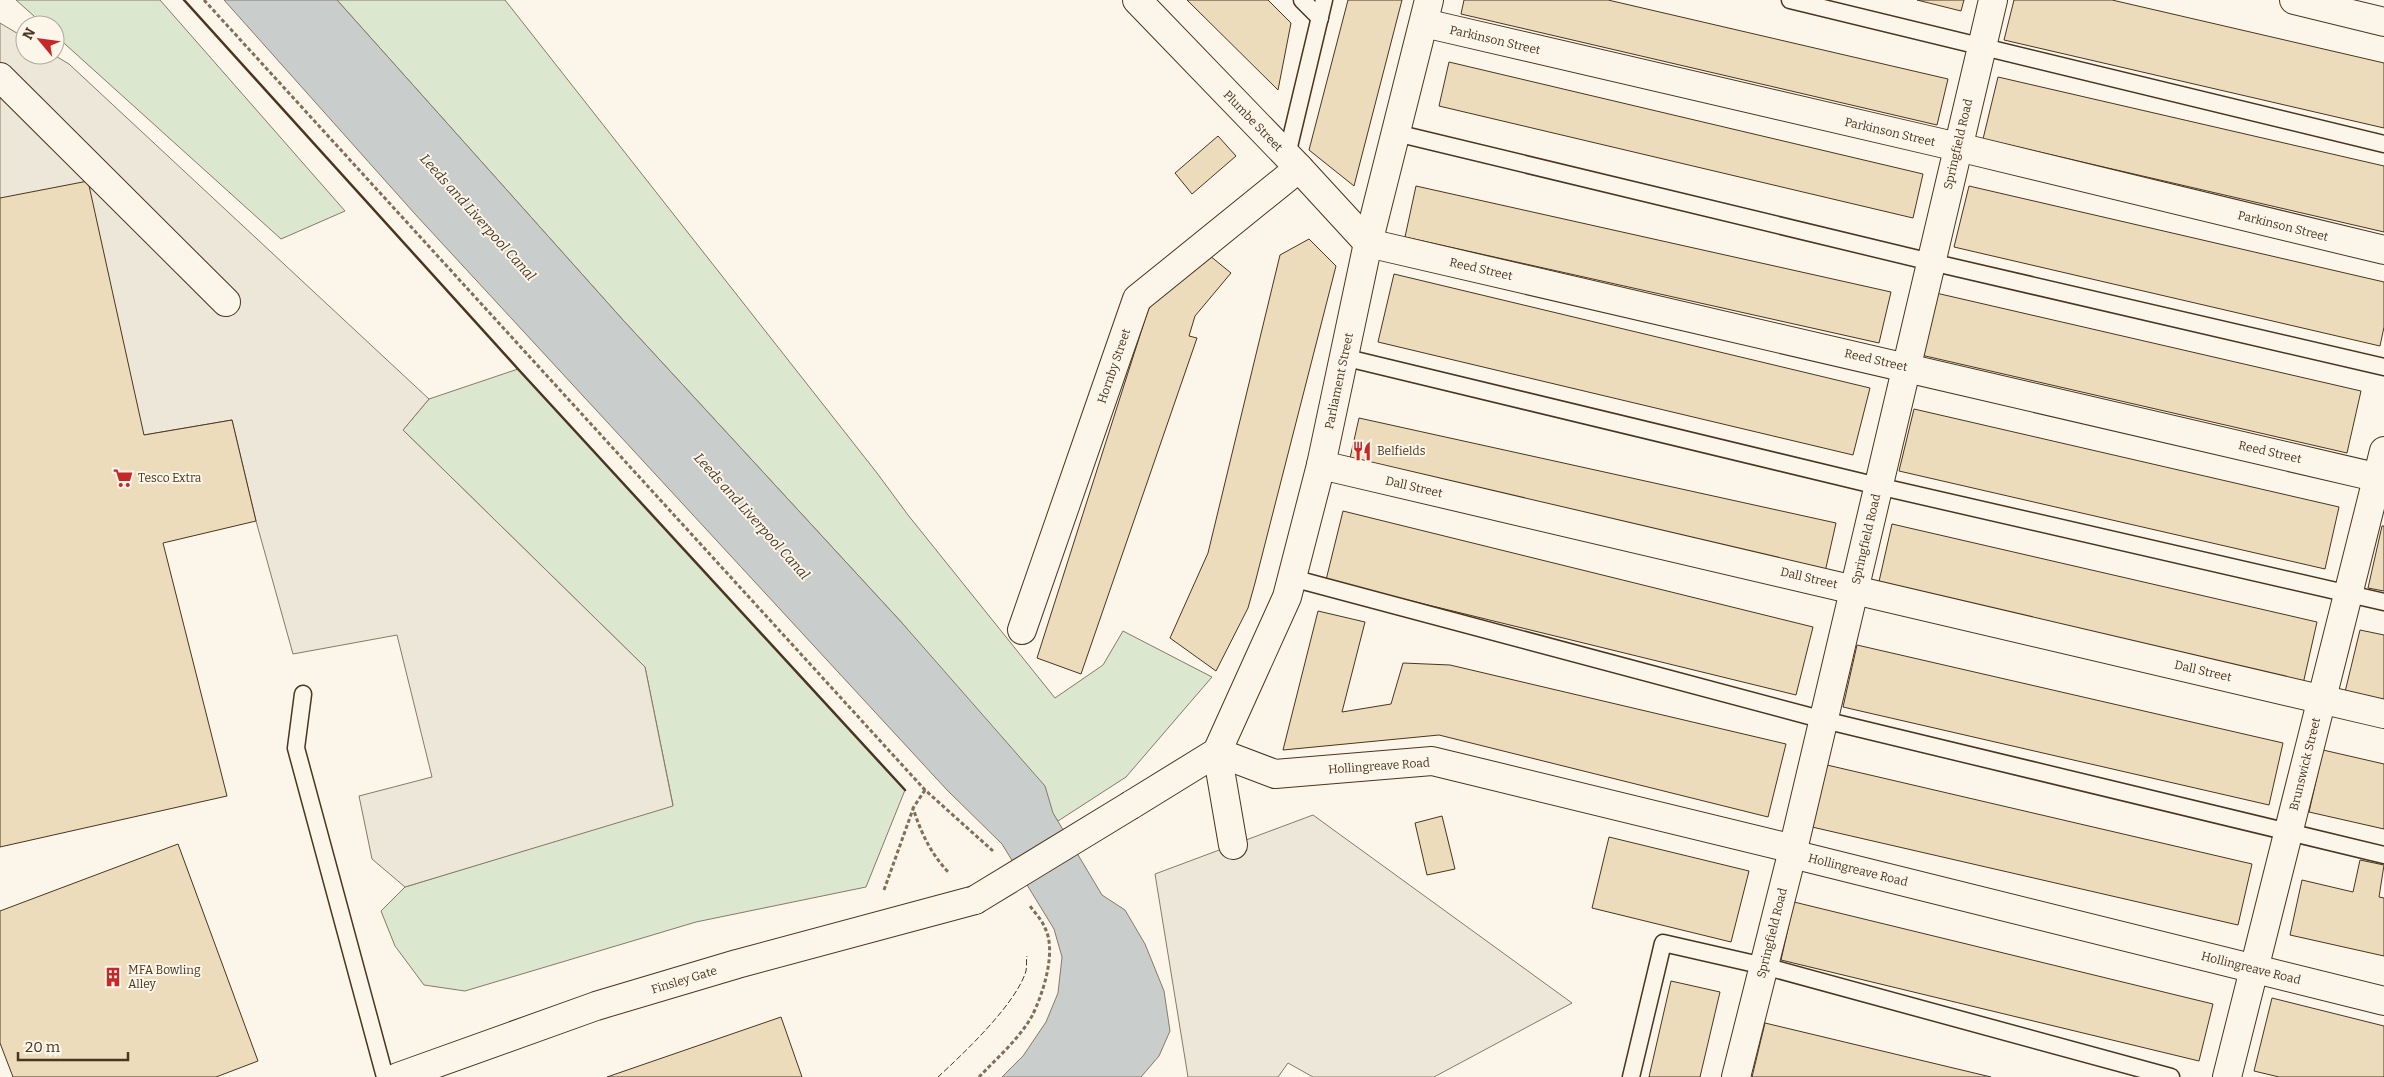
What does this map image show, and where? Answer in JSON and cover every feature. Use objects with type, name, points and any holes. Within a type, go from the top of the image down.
[{"type":"street","name":"Plumbe Street","points":[[1137,0],[1368,243]]},
{"type":"street","name":"Springfield Road","points":[[1736,1077],[1824,720],[1993,0]]},
{"type":"street","points":[[2294,0],[2384,22]]},
{"type":"street","name":"Parliament Street","points":[[1217,752],[1287,598],[1321,465],[1368,243],[1426,12]]},
{"type":"street","name":"Parkinson Street","points":[[1426,12],[1958,147],[2384,250]]},
{"type":"street","points":[[0,77],[226,302]]},
{"type":"street","name":"Hornby Street","points":[[1022,630],[1137,299],[1293,162]]},
{"type":"street","name":"Reed Street","points":[[1368,243],[2381,478]]},
{"type":"street","name":"Brunswick Street","points":[[2226,1077],[2348,594],[2381,478],[2384,451]]},
{"type":"street","name":"Dall Street","points":[[1321,465],[1854,588],[2384,714]]},
{"type":"street","points":[[1217,752],[1233,845]]},
{"type":"street","name":"Finsley Gate","points":[[398,1077],[596,1006],[737,964],[975,900],[1217,752]]},
{"type":"street","name":"Hollingreave Road","points":[[1217,752],[1275,774],[1432,761],[1790,848],[1792,854],[2384,1002]]},
{"type":"lane","points":[[1302,0],[1320,18]]},
{"type":"lane","points":[[1293,162],[1324,0]]},
{"type":"lane","points":[[1790,0],[2384,144]]},
{"type":"lane","points":[[1396,133],[1931,262],[2384,367]]},
{"type":"lane","points":[[1344,357],[1878,486],[2384,602]]},
{"type":"lane","points":[[1292,578],[1824,720],[2384,855]]},
{"type":"lane","points":[[303,694],[296,748],[386,1077]]},
{"type":"lane","points":[[1631,1077],[1663,943],[1764,966],[2171,1077]]},
{"type":"path","points":[[204,0],[925,790],[995,853]]},
{"type":"path","points":[[871,929],[913,808],[925,790]]},
{"type":"path","points":[[913,808],[919,828],[936,860],[975,900]]},
{"type":"path","points":[[979,1077],[1007,1049],[1031,1017],[1044,985],[1050,957],[1046,929],[1026,899]]},
{"type":"green space","points":[[16,0],[160,0],[345,211],[281,239],[65,44],[65,15],[33,15]]},
{"type":"green space","points":[[337,0],[505,0],[908,515],[1055,698],[1103,665],[1123,631],[1212,677],[1126,777],[1058,821],[903,624],[623,320]]},
{"type":"green space","points":[[518,369],[905,790],[866,887],[696,922],[465,991],[424,985],[395,946],[381,911],[405,887],[673,805],[645,667],[403,430],[429,399]]},
{"type":"shaded area","points":[[0,23],[15,32],[15,65],[65,65],[65,62],[69,64],[429,399],[403,430],[645,667],[673,806],[405,887],[372,859],[359,796],[432,777],[397,635],[293,654],[256,521],[232,420],[144,435],[0,198]]},
{"type":"shaded area","points":[[1313,815],[1572,1003],[1434,1077],[1313,1077],[1288,1063],[1278,1077],[1188,1077],[1155,874]]},
{"type":"water","name":"Leeds and Liverpool Canal","points":[[224,0],[337,0],[623,320],[903,624],[1045,786],[1053,813],[1102,895],[1125,910],[1145,944],[1164,991],[1170,1031],[1159,1056],[1141,1077],[1002,1077],[1023,1056],[1046,1022],[1058,993],[1062,957],[1054,929],[1002,844],[947,790],[415,214]]},
{"type":"building","points":[[1187,0],[1268,0],[1291,23],[1278,90]]},
{"type":"building","points":[[1348,0],[1402,0],[1354,186],[1309,150]]},
{"type":"building","points":[[1464,0],[1608,0],[1948,79],[1937,125],[1461,14]]},
{"type":"building","points":[[1917,0],[1964,0],[1961,11]]},
{"type":"building","points":[[2014,0],[2112,0],[2384,63],[2384,128],[2004,40]]},
{"type":"building","points":[[1449,62],[1923,174],[1913,218],[1439,106]]},
{"type":"building","points":[[1998,77],[2384,166],[2384,232],[1983,139]]},
{"type":"building","points":[[1218,136],[1236,156],[1192,194],[1175,173]]},
{"type":"building","name":"Tesco Extra","points":[[88,181],[144,435],[232,420],[256,521],[163,543],[227,796],[0,847],[0,198]]},
{"type":"building","points":[[1416,186],[1891,292],[1879,343],[1405,237]]},
{"type":"building","points":[[1969,186],[2384,282],[2384,327],[2380,346],[1954,247]]},
{"type":"building","points":[[1309,239],[1336,266],[1248,608],[1216,671],[1170,638],[1208,553],[1280,255]]},
{"type":"building","points":[[1204,251],[1231,273],[1195,316],[1189,336],[1197,338],[1081,674],[1037,658],[1148,310],[1160,291]]},
{"type":"building","points":[[1394,274],[1870,388],[1853,455],[1378,342]]},
{"type":"building","points":[[1936,293],[2361,391],[2347,453],[1921,355]]},
{"type":"building","points":[[1914,409],[2339,507],[2325,569],[1899,471]]},
{"type":"building","points":[[1359,418],[1836,523],[1825,572],[1348,467]]},
{"type":"building","points":[[1343,511],[1813,627],[1796,695],[1326,580]]},
{"type":"building","points":[[1892,524],[2317,622],[2303,684],[1878,586]]},
{"type":"building","points":[[2382,526],[2384,526],[2384,591],[2368,588]]},
{"type":"building","points":[[1318,611],[1365,622],[1342,712],[1391,704],[1403,663],[1450,665],[1786,744],[1768,817],[1439,735],[1283,750]]},
{"type":"building","points":[[2360,630],[2384,635],[2384,701],[2345,692]]},
{"type":"building","points":[[1857,645],[2283,743],[2269,805],[1843,707]]},
{"type":"building","points":[[2323,750],[2384,764],[2384,829],[2309,812]]},
{"type":"building","points":[[1827,765],[2252,864],[2238,925],[1812,827]]},
{"type":"building","points":[[1442,816],[1455,869],[1427,875],[1415,823]]},
{"type":"building","points":[[1609,837],[1749,871],[1731,942],[1592,908]]},
{"type":"building","name":"MFA Bowling Alley","points":[[178,844],[258,1061],[216,1077],[13,1077],[0,1043],[0,911]]},
{"type":"building","points":[[2360,860],[2384,865],[2379,897],[2384,898],[2384,956],[2290,935],[2302,880],[2353,892]]},
{"type":"building","points":[[1794,902],[2213,1004],[2199,1061],[1781,960]]},
{"type":"building","points":[[1671,981],[1720,992],[1700,1077],[1649,1077]]},
{"type":"building","points":[[2272,998],[2384,1026],[2384,1077],[2279,1077],[2254,1071]]},
{"type":"building","points":[[781,1017],[802,1077],[607,1077]]},
{"type":"building","points":[[1765,1023],[1991,1077],[1752,1077]]},
{"type":"fence","points":[[938,1077],[1001,1013],[1012,998],[1026,971],[1027,956]]},
{"type":"wall","points":[[184,0],[518,369],[905,790]]},
{"type":"place","name":"Belfields","points":[[1362,451]]},
{"type":"place","name":"Tesco Extra","points":[[123,478]]},
{"type":"place","name":"MFA Bowling Alley","points":[[113,977]]}]
